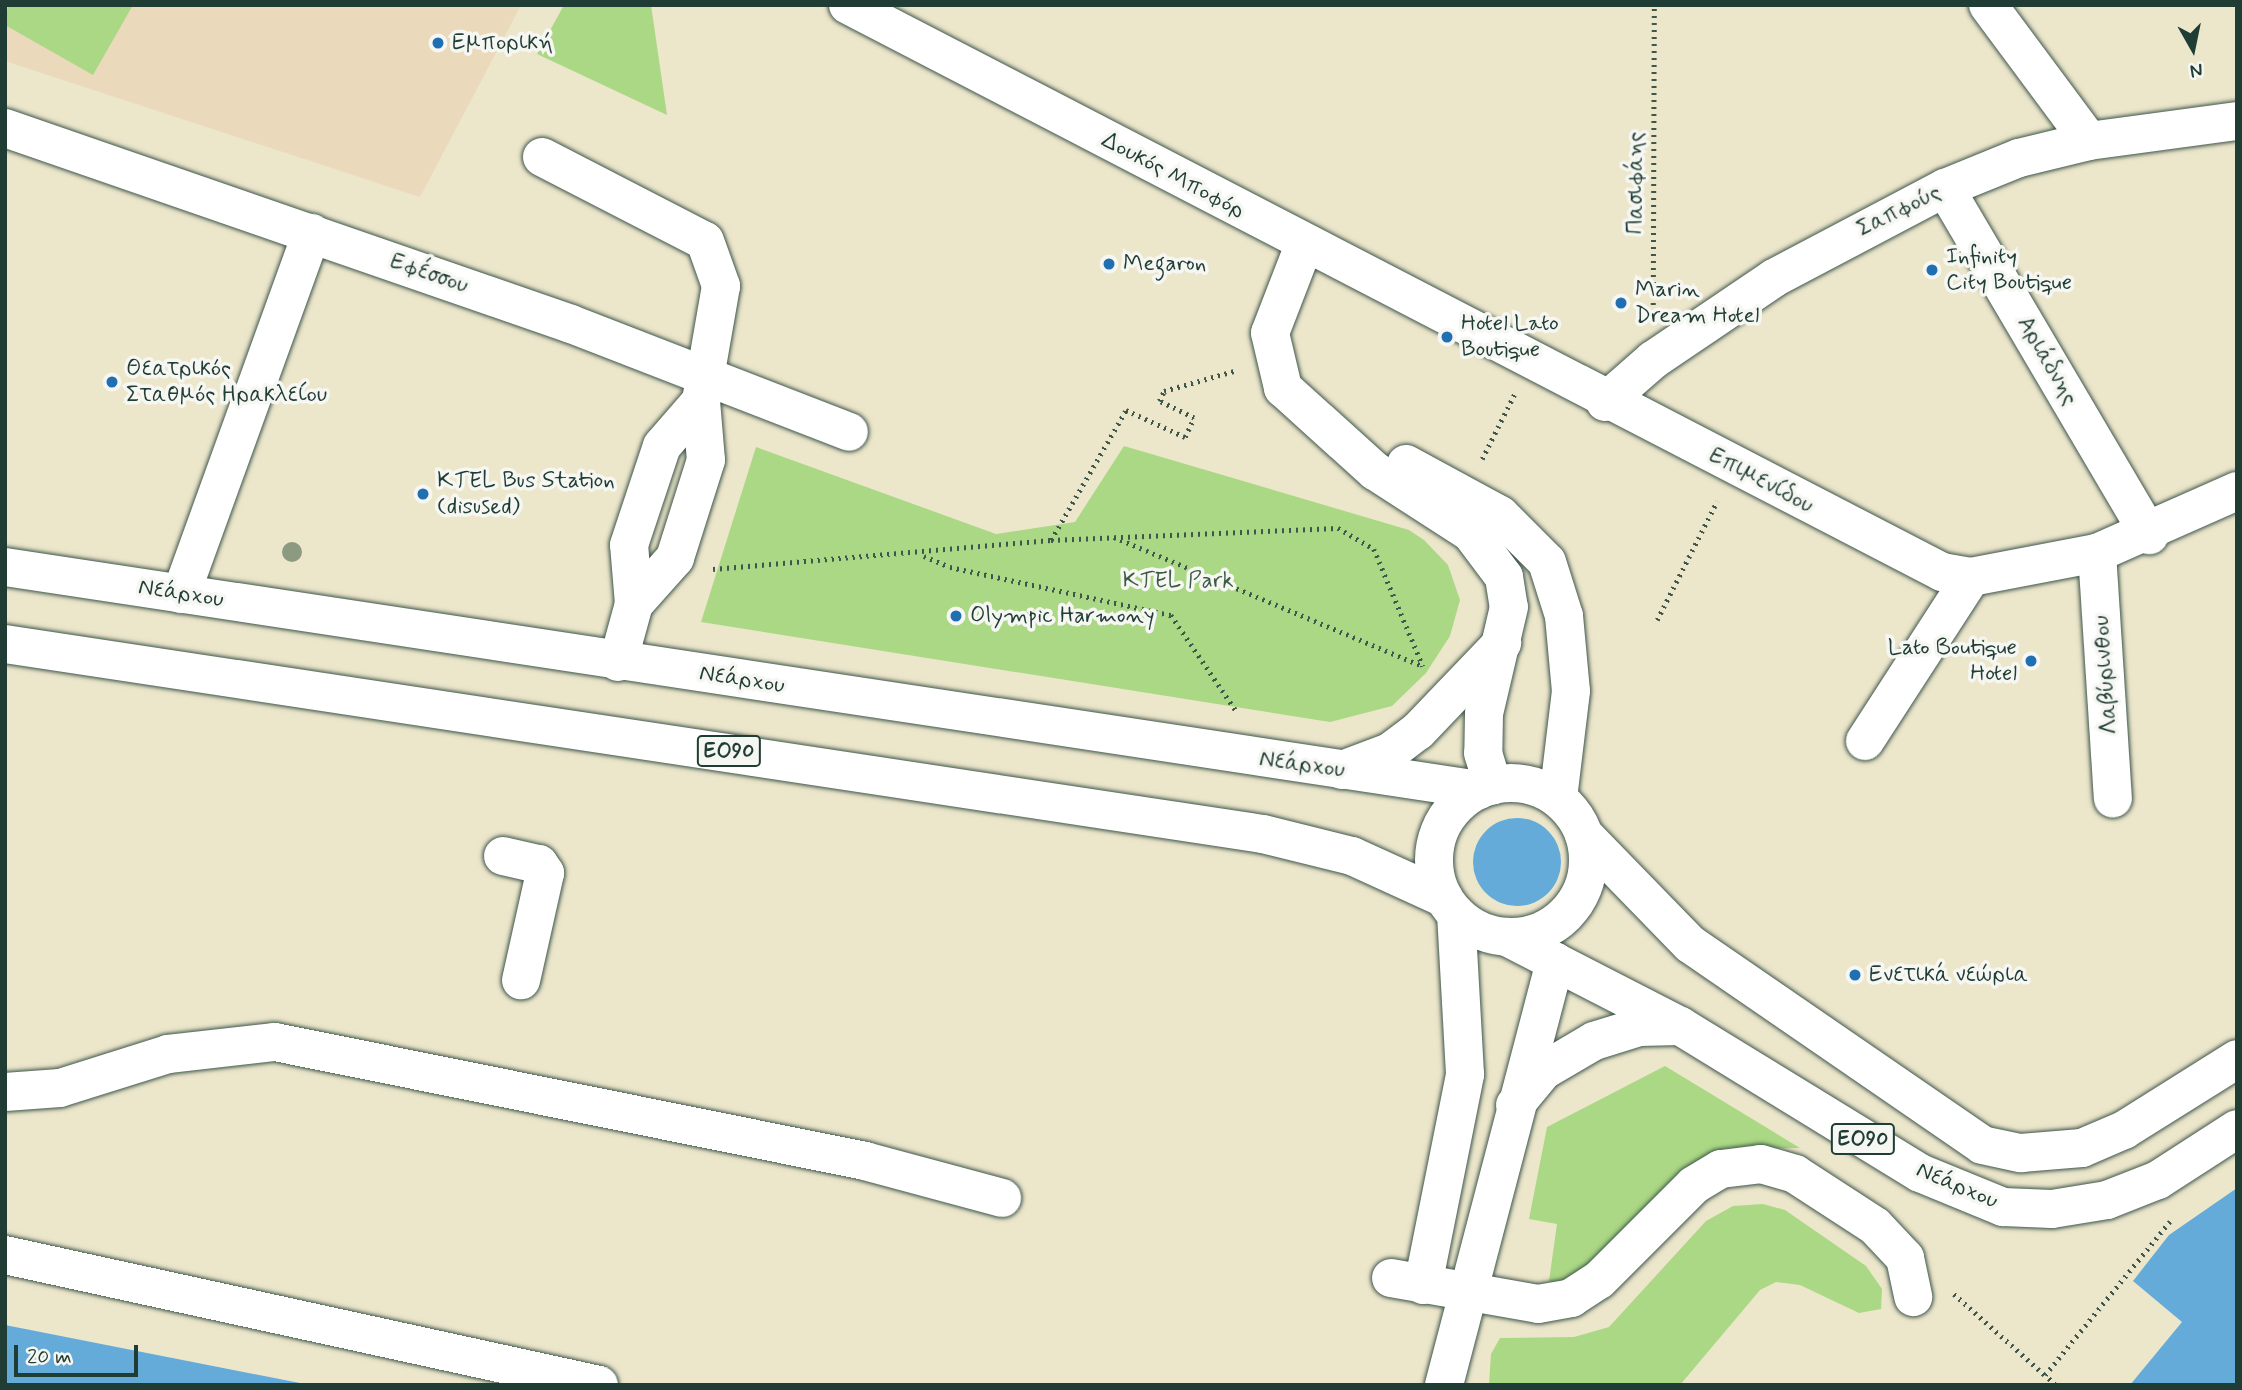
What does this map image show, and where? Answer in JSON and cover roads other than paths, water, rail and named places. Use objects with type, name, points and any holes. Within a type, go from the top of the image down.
[{"type":"main road","name":"Δουκός Μποφόρ","points":[[848,5],[1304,245]]},
{"type":"main road","points":[[1988,5],[2090,141]]},
{"type":"main road","name":"Σαπφούς","points":[[1605,402],[1653,360],[1774,278],[1945,188],[2019,158],[2090,141],[2237,121]]},
{"type":"main road","name":"Εφέσσου","points":[[5,128],[312,233],[704,389],[849,432]]},
{"type":"main road","points":[[542,157],[705,241],[720,286],[704,389],[706,460],[675,558],[634,604]]},
{"type":"main road","name":"Αριάδνης","points":[[1945,188],[2149,535]]},
{"type":"main road","points":[[181,594],[312,233]]},
{"type":"main road","points":[[1304,245],[1275,317],[1271,360],[1288,396],[1329,434],[1471,533],[1493,557],[1509,599],[1502,643],[1485,714],[1483,753],[1486,787]]},
{"type":"main road","name":"Επιμενίδου","points":[[1304,245],[1917,563],[1971,577],[2096,553],[2149,535],[2237,491]]},
{"type":"main road","points":[[618,662],[634,604],[627,560],[633,532],[662,446],[704,389]]},
{"type":"main road","points":[[1329,434],[1465,494],[1532,541],[1558,589],[1572,707],[1558,798],[1534,786],[1486,787],[1455,806],[1440,831],[1433,858],[1446,899],[1465,1074],[1407,1281],[1466,1294],[1519,1316],[1585,1314],[1702,1203],[1750,1184],[1784,1189],[1912,1285]]},
{"type":"main road","name":"Λαβύρινθου","points":[[2096,553],[2113,798]]},
{"type":"main road","name":"Νεάρχου","points":[[5,567],[1340,771],[1486,787]]},
{"type":"main road","points":[[1865,741],[1971,577]]},
{"type":"main road","points":[[1340,771],[1390,752],[1418,731],[1502,643]]},
{"type":"main road","name":"ΕΟ90","points":[[5,644],[1263,834],[1352,856],[1446,899],[1479,930],[1507,937],[1539,932],[1573,906],[1586,877],[1584,835],[1558,798]]},
{"type":"main road","name":"Νεάρχου","points":[[1584,835],[1690,944],[1982,1145],[2021,1153],[2082,1148],[2124,1130],[2237,1059]]},
{"type":"main road","points":[[503,856],[538,864],[545,873],[521,980]]},
{"type":"main road","name":"Νεάρχου","points":[[1507,937],[1680,1026],[1920,1173],[2003,1207],[2071,1208],[2115,1197],[2158,1180],[2237,1129]]},
{"type":"main road","points":[[1444,1385],[1515,1105],[1555,961]]},
{"type":"main road","points":[[1515,1105],[1543,1071],[1587,1044],[1639,1027],[1680,1026]]},
{"type":"main road","points":[[5,1092],[60,1088],[168,1055],[275,1042],[865,1161],[1002,1198]]},
{"type":"main road","points":[[5,1255],[599,1385]]},
{"type":"water","points":[[1517,818],[1534,822],[1548,831],[1557,845],[1561,862],[1557,879],[1548,893],[1534,902],[1517,906],[1500,902],[1486,893],[1477,879],[1473,862],[1477,845],[1486,831],[1500,822]]},
{"type":"water","points":[[2237,1188],[2237,1385],[2130,1385],[2182,1322],[2133,1281],[2169,1235]]},
{"type":"water","points":[[5,1325],[310,1385],[5,1385]]},
{"type":"place","name":"Εμπορική","points":[[438,43]]},
{"type":"place","name":"Megaron","points":[[1109,264]]},
{"type":"place","name":"Infinity City Boutique","points":[[1932,270]]},
{"type":"place","name":"Marin Dream Hotel","points":[[1621,303]]},
{"type":"place","name":"Hotel Lato Boutique","points":[[1447,337]]},
{"type":"place","name":"Θεατρικός Σταθμός Ηρακλείου","points":[[112,382]]},
{"type":"place","name":"KTEL Bus Station (disused)","points":[[423,494]]},
{"type":"place","name":"Olympic Harmony","points":[[956,616]]},
{"type":"place","name":"Lato Boutique Hotel","points":[[2031,661]]},
{"type":"place","name":"Ενετικά νεώρια","points":[[1855,975]]},
{"type":"park label","name":"KTEL Park","points":[[1178,581]]}]
